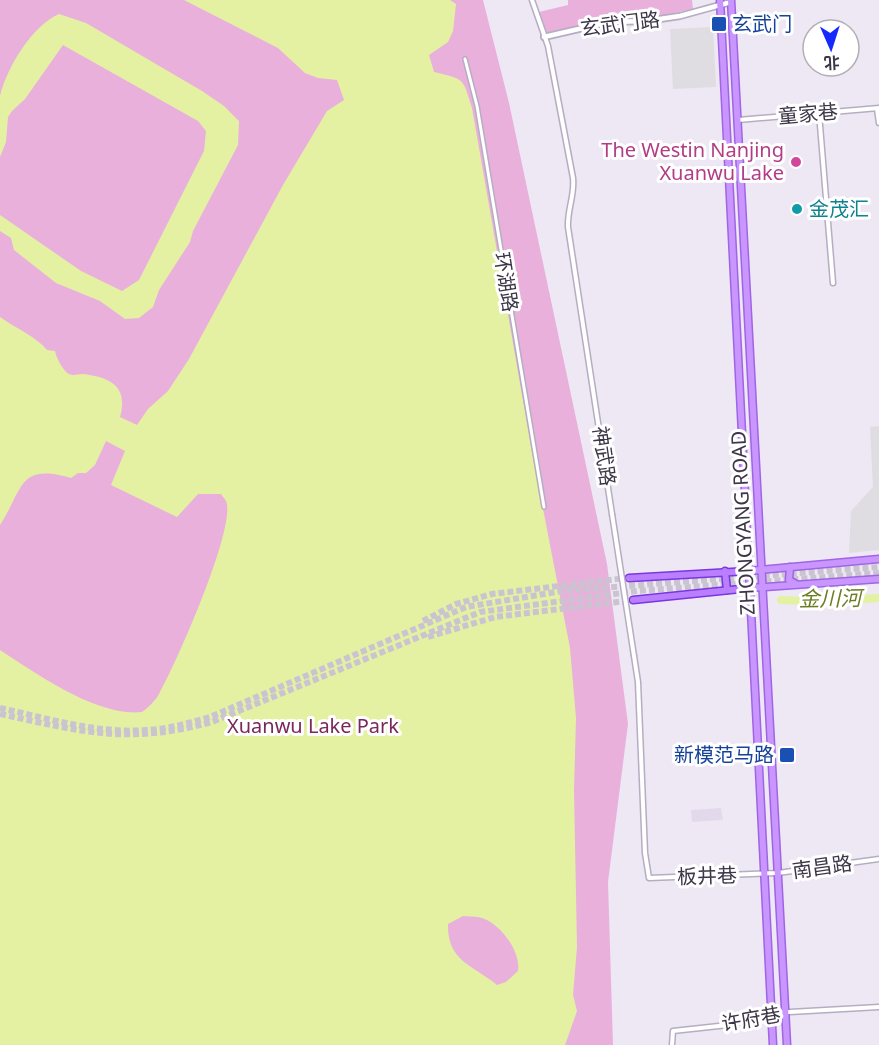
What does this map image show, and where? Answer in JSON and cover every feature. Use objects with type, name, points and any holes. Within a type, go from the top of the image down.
[{"type":"highway","points":[[725,571],[727,590]]},
{"type":"highway","points":[[629,578],[749,571]]},
{"type":"highway","points":[[633,600],[750,588]]},
{"type":"main road","name":"ZHONGYANG ROAD","points":[[731,1],[787,1045]]},
{"type":"main road","name":"ZHONGYANG ROAD","points":[[720,3],[773,1045]]},
{"type":"main road","points":[[749,571],[879,560]]},
{"type":"main road","points":[[790,567],[789,580],[796,584]]},
{"type":"main road","points":[[750,588],[879,579]]},
{"type":"street","name":"神武路","points":[[532,0],[543,38],[548,46],[573,178],[574,191],[568,213],[568,227],[638,682],[645,853],[649,878]]},
{"type":"street","name":"玄武门路","points":[[543,38],[587,26],[680,16],[731,1]]},
{"type":"street","name":"环湖路","points":[[465,58],[477,106],[544,507]]},
{"type":"street","name":"童家巷","points":[[737,120],[878,109]]},
{"type":"street","points":[[878,109],[879,123]]},
{"type":"street","points":[[819,113],[833,283]]},
{"type":"street","name":"南昌路","points":[[765,873],[879,859]]},
{"type":"street","name":"板井巷","points":[[649,878],[765,873]]},
{"type":"street","name":"许府巷","points":[[672,1045],[674,1031],[728,1025],[772,1013],[879,1007]]},
{"type":"shaded area","points":[[713,27],[716,87],[673,89],[670,29]]},
{"type":"shaded area","points":[[879,426],[879,550],[849,553],[851,511],[873,487],[870,427]]},
{"type":"shaded area","points":[[721,808],[723,820],[692,822],[691,810]]},
{"type":"green space","name":"Xuanwu Lake Park","points":[[0,0],[483,0],[509,103],[607,564],[628,724],[608,882],[613,1045],[0,1045]]},
{"type":"green space","points":[[568,0],[692,0],[693,9],[650,18],[608,20],[545,33],[539,12],[568,5]]},
{"type":"water","name":"Xuanwu Lake Park","points":[[184,0],[450,0],[456,4],[453,31],[448,42],[429,55],[434,72],[452,76],[461,81],[472,108],[532,452],[570,648],[576,718],[574,791],[577,947],[573,995],[577,1011],[565,1045],[0,1045],[0,650],[49,681],[87,701],[124,712],[142,712],[158,695],[191,626],[214,565],[227,515],[226,501],[221,494],[198,494],[177,517],[111,485],[125,451],[106,441],[95,465],[86,473],[78,473],[71,478],[41,474],[25,482],[0,525],[0,317],[32,337],[47,350],[55,351],[60,364],[69,374],[92,375],[115,385],[122,398],[120,417],[137,425],[148,409],[168,391],[189,359],[283,185],[327,111],[344,100],[337,80],[318,78],[305,73],[278,48]],"holes":[[[463,916],[480,917],[489,921],[503,932],[513,947],[518,971],[506,982],[497,985],[470,967],[456,954],[449,936],[448,924]]]},
{"type":"water","points":[[59,14],[86,23],[202,91],[224,106],[239,121],[238,145],[193,231],[190,242],[159,290],[153,307],[139,318],[125,319],[100,301],[56,283],[14,250],[11,238],[0,231],[0,215],[81,271],[122,291],[139,280],[204,151],[206,131],[198,121],[63,45],[25,99],[8,117],[6,142],[0,157],[0,96],[3,85],[15,60],[30,38],[39,28]]},
{"type":"water","points":[[879,594],[879,602],[798,608],[797,598]]},
{"type":"waterway","name":"金川河","points":[[781,600],[808,601]]},
{"type":"tunnel","points":[[0,708],[110,730],[162,728],[210,717],[466,607],[562,591],[879,567]]},
{"type":"tunnel","points":[[0,714],[81,731],[130,734],[182,729],[212,722],[480,612],[637,591],[879,573]]},
{"type":"tunnel","points":[[423,621],[456,604],[492,594],[626,578]]},
{"type":"tunnel","points":[[428,637],[495,617],[633,600]]},
{"type":"place","name":"玄武门","points":[[719,24]]},
{"type":"place","name":"The Westin Nanjing Xuanwu Lake","points":[[796,162]]},
{"type":"place","name":"金茂汇","points":[[797,209]]},
{"type":"place","name":"新模范马路","points":[[787,755]]}]
